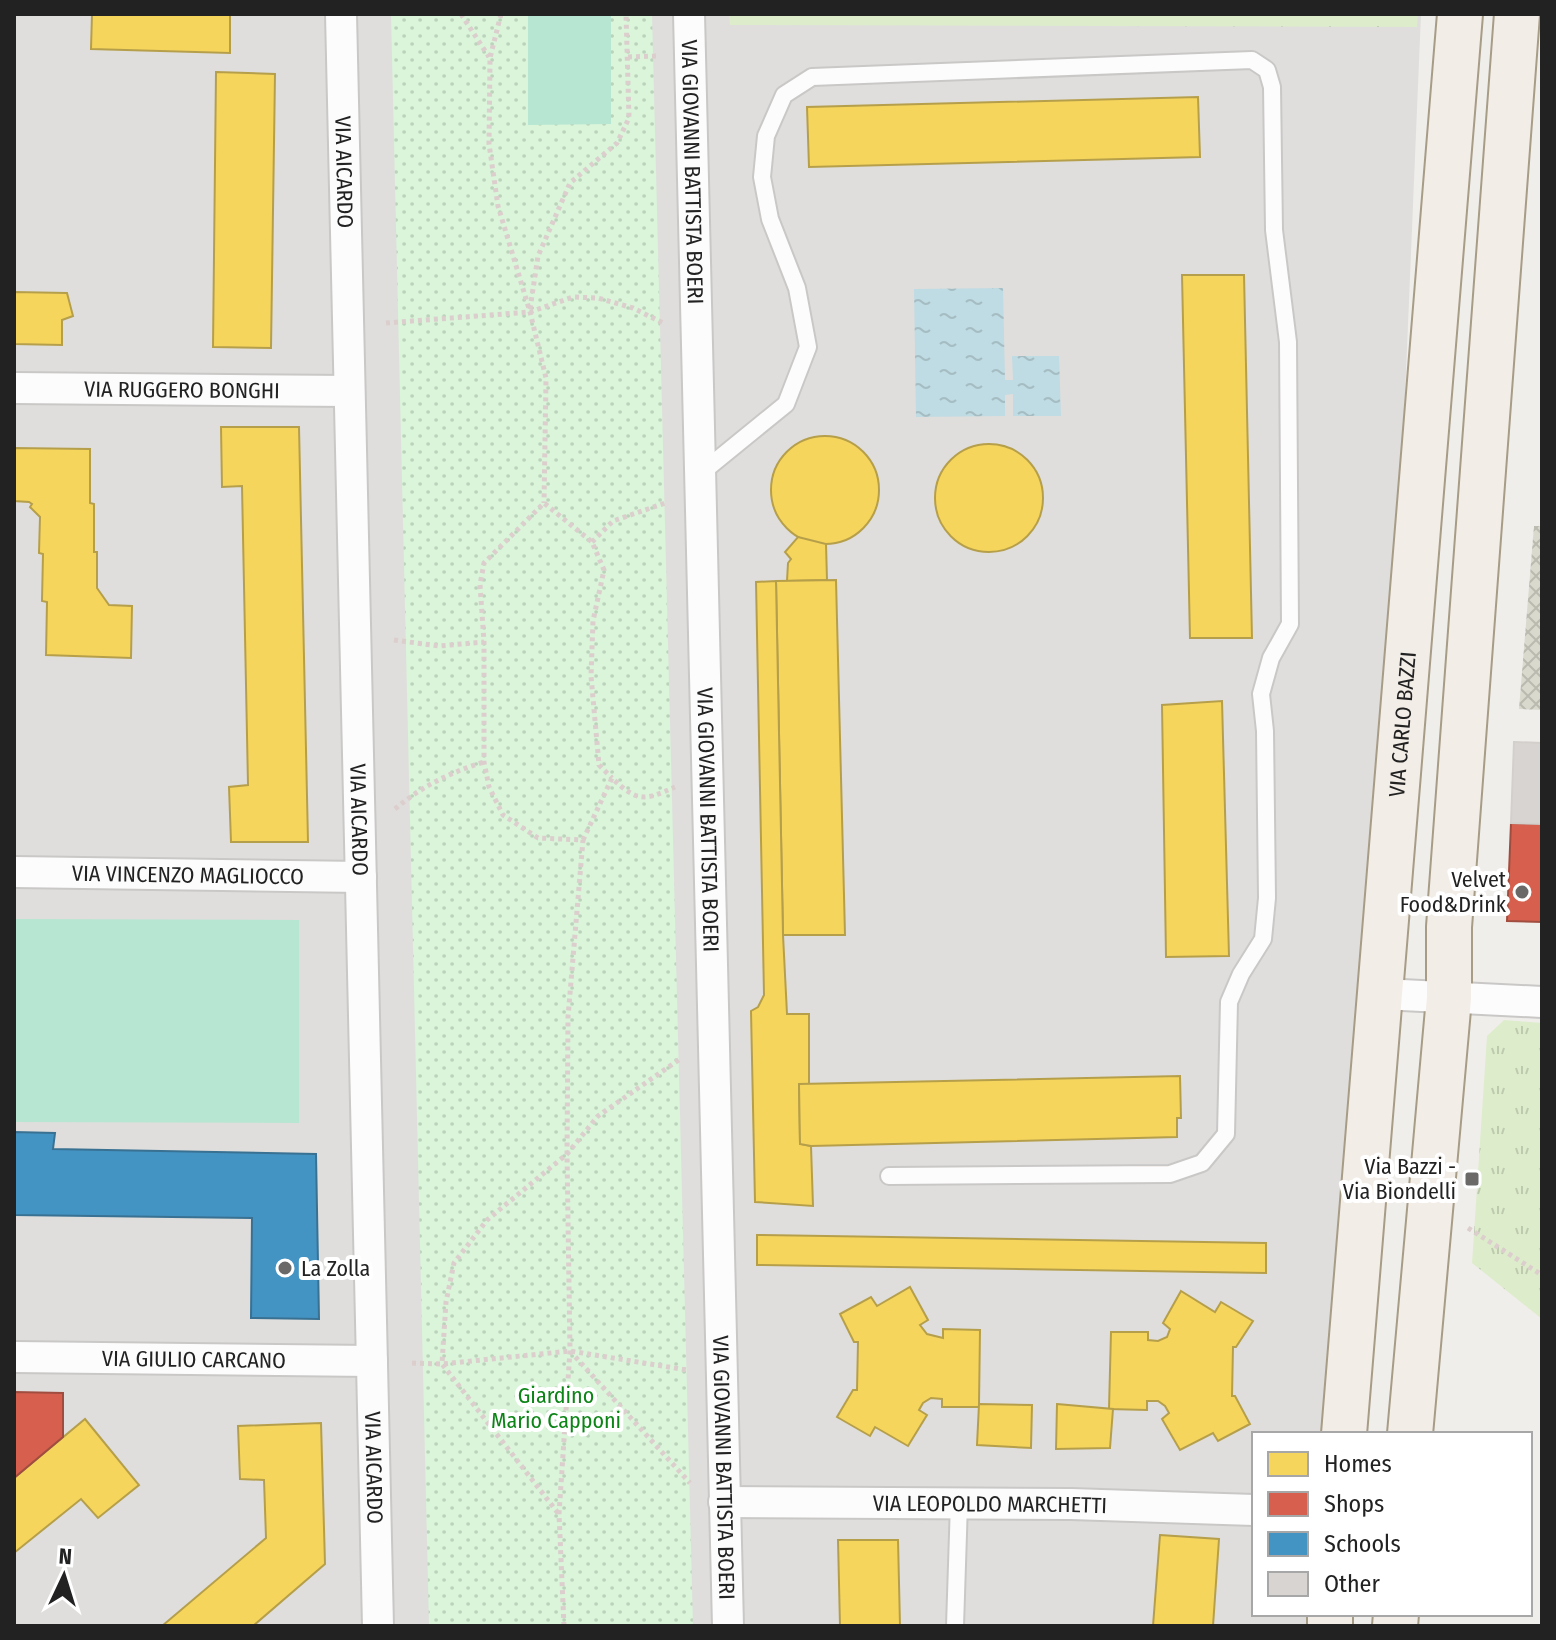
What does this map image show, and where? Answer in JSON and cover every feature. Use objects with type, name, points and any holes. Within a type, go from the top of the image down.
[{"type":"main road","name":"VIA CARLO BAZZI","points":[[1344,1432],[1460,14]]},
{"type":"main road","points":[[1410,1432],[1449,998],[1449,927],[1517,14]]},
{"type":"street","name":"VIA AICARDO","points":[[341,14],[378,1626]]},
{"type":"street","name":"VIA GIOVANNI BATTISTA BOERI","points":[[689,14],[728,1626]]},
{"type":"street","name":"VIA RUGGERO BONGHI","points":[[14,388],[349,391]]},
{"type":"street","name":"VIA VINCENZO MAGLIOCCO","points":[[14,872],[361,877]]},
{"type":"street","points":[[1382,994],[1542,1002]]},
{"type":"street","name":"VIA GIULIO CARCANO","points":[[14,1357],[372,1361]]},
{"type":"street","name":"VIA LEOPOLDO MARCHETTI","points":[[724,1502],[1071,1504],[1252,1510]]},
{"type":"lane","points":[[700,474],[786,404],[808,347],[797,288],[770,219],[762,177],[766,136],[784,95],[812,77],[1252,60],[1267,70],[1272,87],[1274,230],[1288,342],[1290,624],[1271,658],[1261,694],[1265,731],[1267,898],[1263,939],[1241,974],[1229,1002],[1226,1134],[1202,1163],[1170,1174],[889,1176]]},
{"type":"lane","points":[[955,1626],[959,1503]]},
{"type":"path","points":[[461,14],[490,58]]},
{"type":"path","points":[[501,14],[490,58],[489,144],[498,206],[546,378],[544,503],[484,563],[480,585],[484,642],[484,762],[489,787],[503,815],[538,838],[583,840]]},
{"type":"path","points":[[530,312],[538,256],[570,183],[617,143],[629,118],[626,14]]},
{"type":"path","points":[[628,57],[657,56]]},
{"type":"path","points":[[386,323],[530,312],[573,297],[598,298],[633,308],[663,323]]},
{"type":"path","points":[[592,542],[613,521],[668,502]]},
{"type":"path","points":[[544,503],[592,542],[604,570],[593,621],[592,691],[599,765],[637,797],[650,799],[675,787]]},
{"type":"path","points":[[394,640],[439,646],[484,642]]},
{"type":"path","points":[[395,809],[412,794],[453,772],[484,762]]},
{"type":"path","points":[[564,1626],[559,1514],[570,1351],[568,1017],[583,840],[612,778]]},
{"type":"path","points":[[559,1514],[442,1364],[446,1302],[454,1263],[487,1220],[567,1154],[598,1116],[680,1059]]},
{"type":"path","points":[[1466,1227],[1542,1275]]},
{"type":"path","points":[[570,1351],[690,1483]]},
{"type":"path","points":[[412,1363],[442,1364],[570,1351],[687,1370]]},
{"type":"shaded area","points":[[14,14],[1421,14],[1383,922],[1342,1432],[1252,1432],[1252,1616],[1327,1616],[1326,1626],[14,1626]]},
{"type":"shaded area","points":[[1534,526],[1542,526],[1542,710],[1519,709]]},
{"type":"green space","name":"Giardino Mario Capponi","points":[[391,14],[652,14],[693,1626],[429,1626]]},
{"type":"green space","points":[[528,14],[611,14],[611,124],[528,125]]},
{"type":"green space","points":[[729,14],[1418,14],[1417,27],[730,25]]},
{"type":"green space","points":[[16,919],[299,920],[299,1123],[15,1122]]},
{"type":"green space","points":[[1504,1020],[1542,1023],[1542,1319],[1472,1263],[1487,1036]]},
{"type":"water","points":[[1003,288],[1005,380],[1013,380],[1012,356],[1059,356],[1061,416],[1013,416],[1013,394],[1005,395],[1005,416],[916,417],[914,289]]},
{"type":"building: Homes","points":[[92,14],[230,14],[230,53],[91,49]]},
{"type":"building: Homes","points":[[216,72],[275,74],[271,348],[213,347]]},
{"type":"building: Homes","points":[[1198,97],[1200,157],[809,167],[807,107]]},
{"type":"building: Homes","points":[[1182,275],[1244,275],[1252,638],[1190,638]]},
{"type":"building: Homes","points":[[14,292],[67,293],[73,316],[62,320],[62,345],[14,344]]},
{"type":"building: Homes","points":[[221,427],[299,427],[308,842],[231,842],[229,787],[248,785],[242,486],[222,487]]},
{"type":"building: Homes","points":[[825,436],[846,440],[863,452],[875,469],[879,490],[875,511],[863,528],[846,540],[825,544],[804,540],[787,528],[775,511],[771,490],[775,469],[787,452],[804,440]]},
{"type":"building: Homes","points":[[989,444],[1010,448],[1027,460],[1039,477],[1043,498],[1039,519],[1027,536],[1010,548],[989,552],[968,548],[951,536],[939,519],[935,498],[939,477],[951,460],[968,448]]},
{"type":"building: Homes","points":[[14,448],[90,449],[90,503],[94,504],[97,588],[109,605],[132,606],[131,658],[46,655],[47,602],[42,601],[40,517],[29,502],[14,501]]},
{"type":"building: Homes","points":[[798,537],[826,544],[827,580],[787,581],[791,559],[785,552]]},
{"type":"building: Homes","points":[[836,580],[845,935],[783,935],[776,581]]},
{"type":"building: Homes","points":[[776,581],[787,1014],[809,1014],[809,1084],[799,1084],[800,1144],[811,1146],[813,1206],[755,1202],[751,1011],[758,1007],[764,995],[756,582]]},
{"type":"building: Homes","points":[[1222,701],[1229,956],[1166,957],[1162,705]]},
{"type":"building: Homes","points":[[1180,1076],[1181,1118],[1177,1118],[1177,1137],[800,1144],[799,1084]]},
{"type":"building: Homes","points":[[757,1235],[1266,1243],[1266,1273],[757,1265]]},
{"type":"building: Homes","points":[[910,1287],[928,1320],[920,1325],[927,1334],[943,1338],[943,1329],[980,1330],[979,1407],[942,1407],[942,1399],[931,1398],[919,1410],[927,1415],[908,1446],[875,1427],[870,1436],[837,1417],[853,1390],[857,1390],[858,1342],[854,1342],[840,1314],[871,1297],[877,1306]]},
{"type":"building: Homes","points":[[1181,1291],[1215,1312],[1221,1302],[1253,1321],[1233,1347],[1232,1396],[1235,1396],[1250,1424],[1218,1441],[1213,1433],[1180,1450],[1162,1419],[1169,1413],[1158,1401],[1147,1401],[1147,1410],[1109,1409],[1111,1332],[1148,1332],[1148,1340],[1158,1341],[1167,1337],[1170,1329],[1163,1323]]},
{"type":"building: Homes","points":[[979,1404],[1032,1405],[1031,1448],[977,1445]]},
{"type":"building: Homes","points":[[1057,1404],[1113,1409],[1110,1448],[1056,1449]]},
{"type":"building: Homes","points":[[85,1419],[139,1485],[98,1518],[81,1499],[14,1553],[14,1478]]},
{"type":"building: Homes","points":[[321,1423],[325,1564],[253,1626],[162,1626],[266,1538],[264,1480],[240,1479],[238,1426]]},
{"type":"building: Homes","points":[[1160,1535],[1219,1539],[1213,1626],[1153,1626]]},
{"type":"building: Homes","points":[[838,1540],[898,1540],[900,1626],[840,1626]]},
{"type":"building: Shops","points":[[1511,823],[1542,824],[1542,922],[1507,921]]},
{"type":"building: Shops","points":[[14,1392],[63,1393],[63,1437],[14,1478]]},
{"type":"building: Schools","name":"La Zolla","points":[[14,1132],[55,1133],[53,1149],[316,1154],[319,1319],[251,1318],[252,1218],[14,1215]]},
{"type":"building: Other","points":[[1514,742],[1542,743],[1542,824],[1511,823]]},
{"type":"place","name":"Velvet Food&Drink","points":[[1522,892]]},
{"type":"place","name":"Via Bazzi - Via Biondelli","points":[[1472,1179]]},
{"type":"place","name":"La Zolla","points":[[285,1268]]}]
